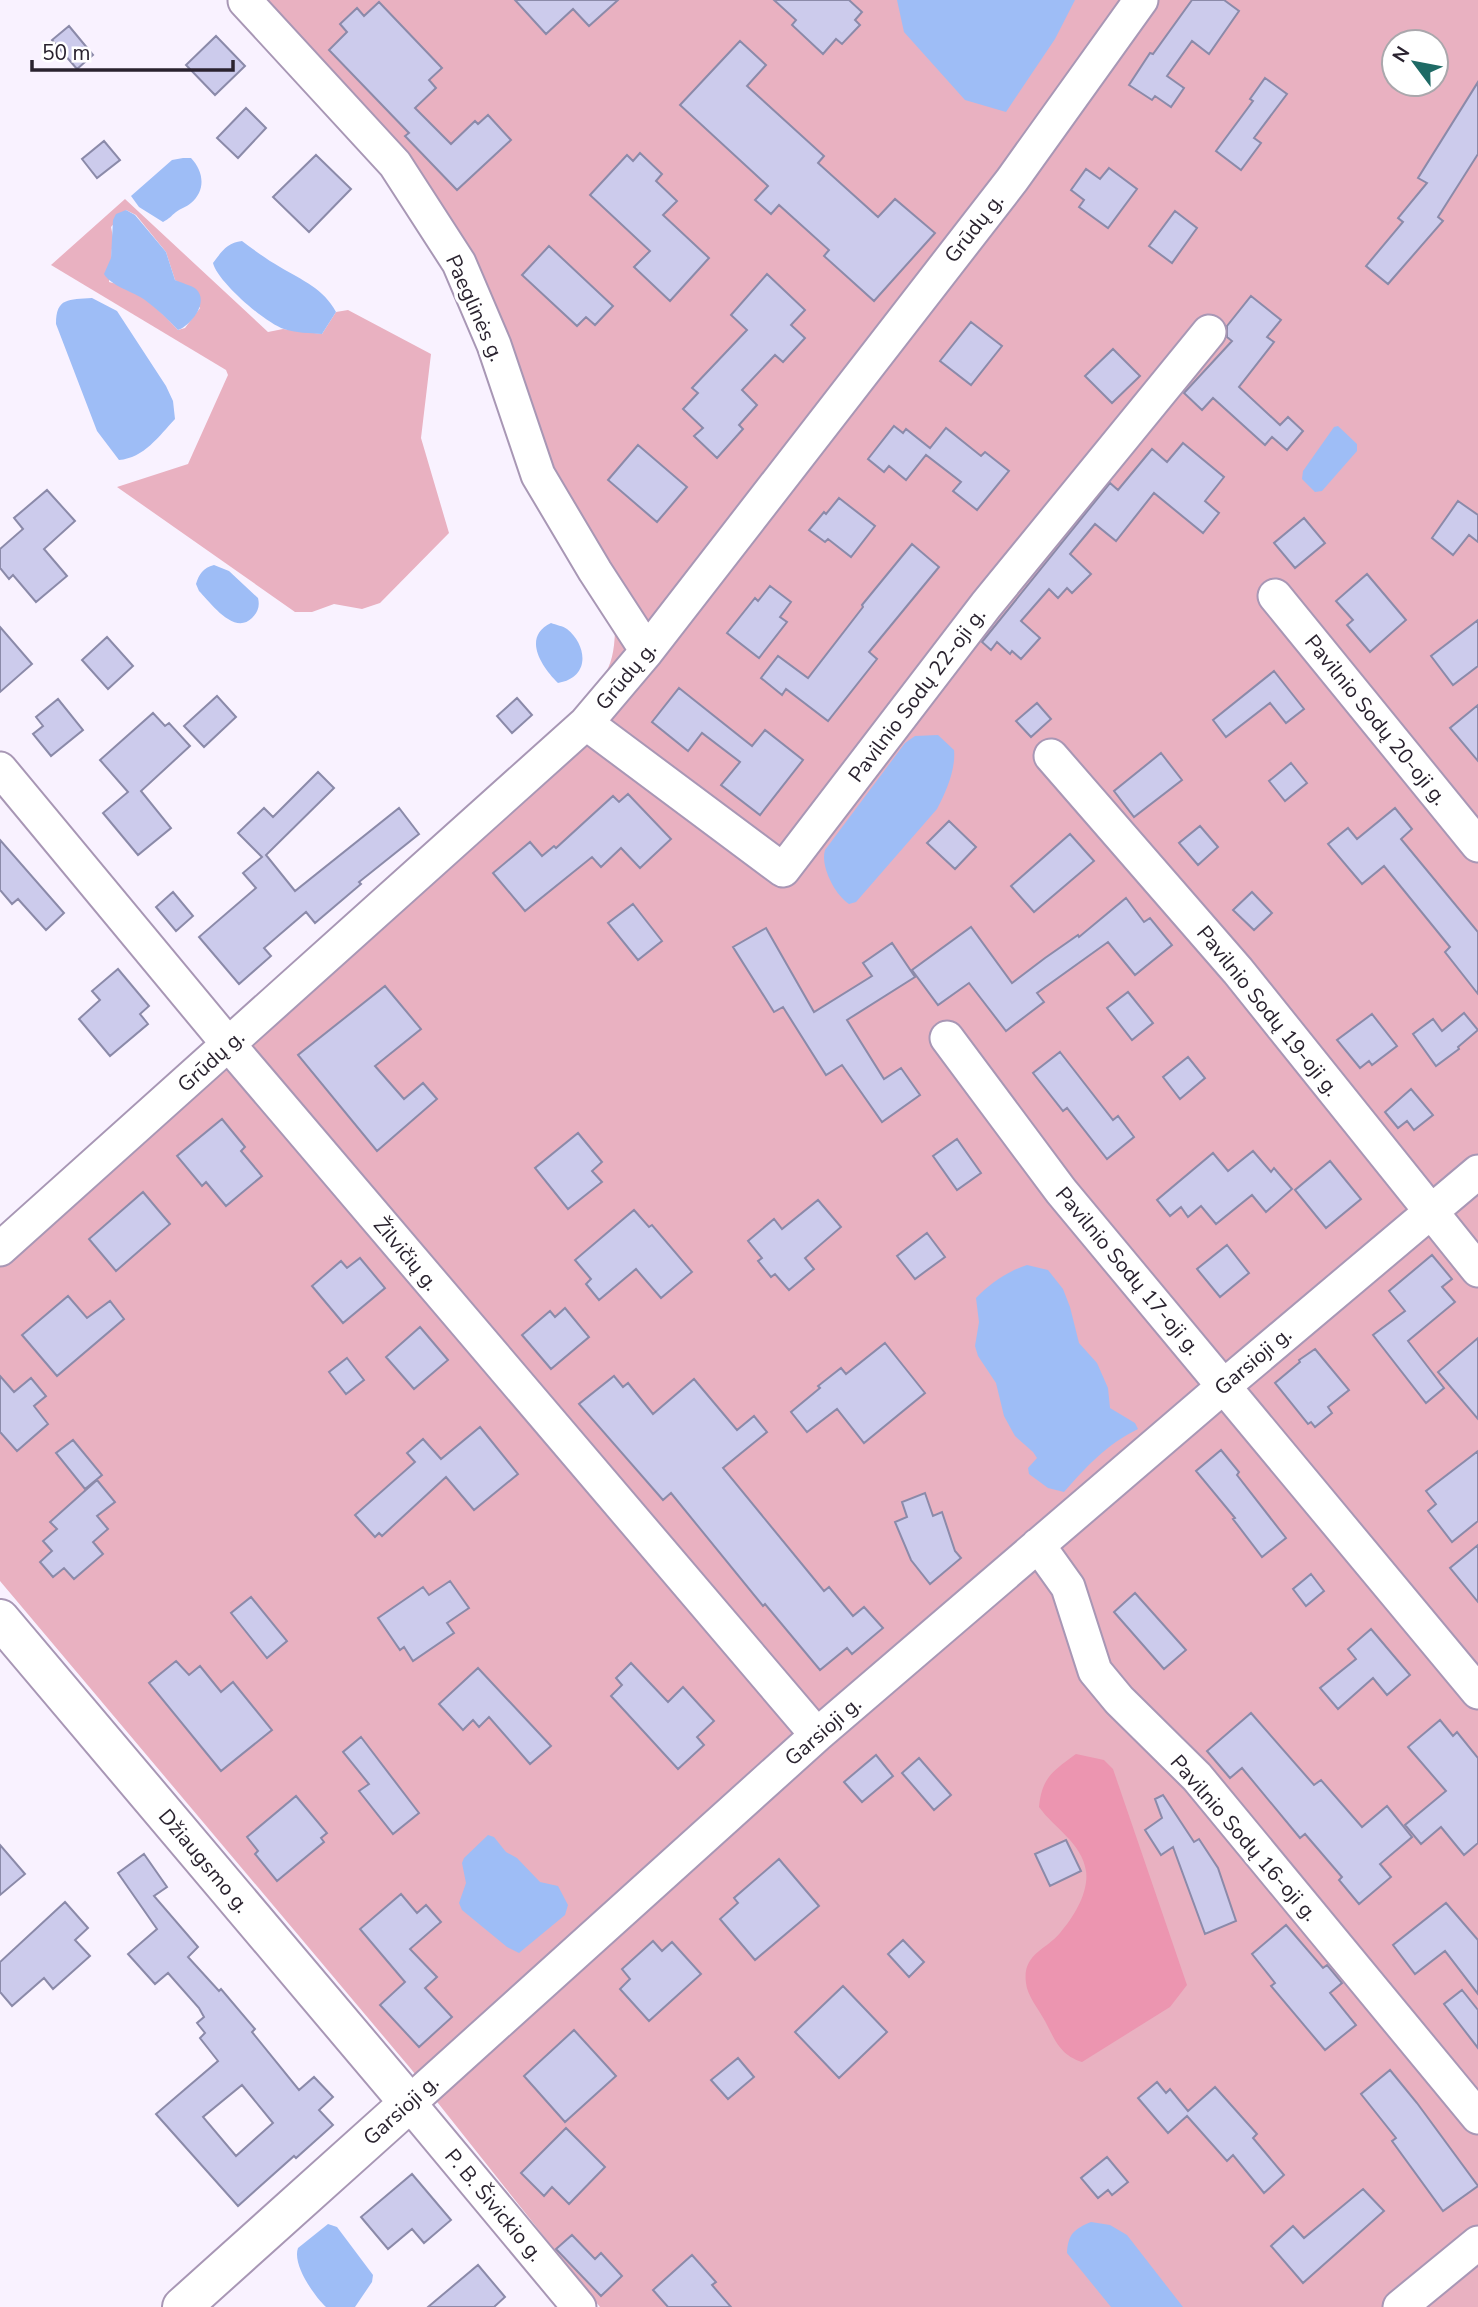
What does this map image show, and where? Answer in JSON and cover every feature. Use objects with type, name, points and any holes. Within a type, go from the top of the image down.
[{"type":"street","name":"Paeglinės g.","points":[[245,0],[395,164],[459,263],[494,345],[538,475],[647,651]]},
{"type":"street","name":"Grūdų g.","points":[[0,1249],[586,723],[647,651],[1012,180],[1141,0]]},
{"type":"street","name":"Pavilnio Sodų 22-oji g.","points":[[586,723],[783,870],[986,605],[1209,332]]},
{"type":"street","name":"Pavilnio Sodų 20-oji g.","points":[[1275,596],[1478,845]]},
{"type":"street","name":"Pavilnio Sodų 19-oji g.","points":[[1051,756],[1238,971],[1478,1270]]},
{"type":"street","name":"Žilvičių g.","points":[[0,769],[229,1045],[817,1735]]},
{"type":"street","name":"Pavilnio Sodų 17-oji g.","points":[[947,1038],[1061,1191],[1478,1692]]},
{"type":"street","name":"Garsioji g.","points":[[182,2307],[817,1735],[1224,1385],[1478,1172]]},
{"type":"street","name":"Pavilnio Sodų 16-oji g.","points":[[1038,1545],[1068,1587],[1095,1671],[1119,1700],[1197,1777],[1478,2116]]},
{"type":"street","name":"Džiaugsmo g.","points":[[0,1619],[409,2103]]},
{"type":"street","name":"P. B. Šivickio g.","points":[[409,2103],[579,2307]]},
{"type":"street","points":[[1400,2307],[1478,2243]]},
{"type":"shaded area","points":[[229,0],[1478,0],[1478,2307],[600,2307],[411,2069],[0,1581],[0,1229],[572,712],[604,676],[612,657],[615,630],[507,433],[448,269],[378,168],[279,52]]},
{"type":"shaded area","points":[[125,199],[268,332],[283,329],[322,334],[336,312],[348,310],[431,354],[421,438],[449,533],[380,603],[362,609],[334,604],[312,612],[295,612],[117,487],[188,464],[228,375],[226,370],[51,265]],"holes":[[[126,210],[136,215],[166,252],[175,280],[185,286],[200,308],[185,328],[178,330],[138,294],[109,282],[113,237],[111,227]]]},
{"type":"shaded area","points":[[1076,1754],[1104,1760],[1113,1769],[1187,1985],[1170,2007],[1082,2062],[1063,2051],[1055,2040],[1026,1983],[1031,1959],[1060,1933],[1070,1920],[1085,1887],[1086,1871],[1079,1852],[1039,1807],[1043,1788],[1050,1776]]},
{"type":"water","points":[[897,0],[1075,0],[1055,39],[1006,112],[965,100],[904,32]]},
{"type":"water","points":[[191,158],[199,169],[201,187],[191,203],[163,222],[139,207],[131,196],[172,160]]},
{"type":"water","points":[[126,210],[135,215],[166,252],[175,280],[196,289],[200,294],[197,313],[183,328],[178,330],[145,300],[117,285],[104,274],[111,258],[113,220],[116,214]]},
{"type":"water","points":[[242,241],[325,297],[336,312],[322,334],[284,329],[265,319],[223,280],[213,263],[222,251]]},
{"type":"water","points":[[92,298],[117,311],[173,401],[175,419],[143,451],[119,460],[97,431],[56,324],[61,304]]},
{"type":"water","points":[[1338,426],[1357,444],[1357,451],[1322,491],[1315,492],[1302,479],[1303,471],[1334,427]]},
{"type":"water","points":[[214,565],[229,571],[258,598],[257,611],[252,618],[238,623],[230,620],[199,591],[196,584],[200,574]]},
{"type":"water","points":[[551,623],[567,629],[582,652],[580,668],[576,675],[558,683],[541,660],[536,644],[542,629]]},
{"type":"water","points":[[938,735],[954,750],[954,757],[950,780],[937,809],[856,902],[849,904],[830,880],[825,864],[825,850],[905,743],[915,736]]},
{"type":"water","points":[[1027,1265],[1048,1270],[1063,1289],[1079,1343],[1097,1363],[1108,1388],[1110,1408],[1135,1423],[1138,1429],[1107,1449],[1064,1492],[1048,1488],[1029,1474],[1028,1468],[1037,1458],[1015,1436],[1010,1427],[1004,1416],[996,1383],[978,1356],[975,1346],[979,1322],[976,1298],[999,1279]]},
{"type":"water","points":[[488,1835],[494,1837],[506,1852],[517,1858],[540,1882],[558,1886],[568,1905],[565,1915],[519,1953],[507,1947],[462,1910],[459,1903],[466,1883],[462,1863],[464,1858]]},
{"type":"water","points":[[1091,2222],[1110,2225],[1127,2235],[1183,2307],[1111,2307],[1067,2253],[1073,2233]]},
{"type":"water","points":[[328,2224],[337,2227],[373,2275],[372,2282],[355,2307],[326,2307],[310,2288],[298,2262],[298,2248]]},
{"type":"building","points":[[515,0],[618,0],[589,26],[573,9],[546,34]]},
{"type":"building","points":[[774,0],[849,0],[862,12],[855,20],[860,25],[842,44],[836,39],[823,54],[792,25],[796,20]]},
{"type":"building","points":[[1192,0],[1224,0],[1239,11],[1209,54],[1192,41],[1167,76],[1184,88],[1171,107],[1155,96],[1152,100],[1129,85],[1150,53],[1153,54]]},
{"type":"building","points":[[379,2],[442,68],[429,80],[436,88],[415,108],[451,144],[475,121],[478,124],[488,115],[511,140],[457,190],[405,136],[409,133],[329,50],[347,32],[340,24],[357,8],[364,16]]},
{"type":"building","points":[[69,26],[93,55],[77,69],[52,40]]},
{"type":"building","points":[[216,36],[245,66],[215,95],[186,65]]},
{"type":"building","points":[[740,41],[766,65],[747,86],[824,156],[818,163],[878,217],[895,199],[935,233],[874,301],[824,256],[829,250],[779,205],[771,214],[755,200],[768,186],[680,105]]},
{"type":"building","points":[[1265,78],[1287,94],[1254,138],[1261,143],[1241,170],[1216,151],[1253,101],[1250,99]]},
{"type":"building","points":[[1478,82],[1478,154],[1438,217],[1443,221],[1388,284],[1366,266],[1403,222],[1398,218],[1427,183],[1418,178]]},
{"type":"building","points":[[246,108],[266,128],[238,158],[217,138]]},
{"type":"building","points":[[104,141],[120,160],[97,178],[82,159]]},
{"type":"building","points":[[640,153],[662,174],[656,181],[677,201],[663,215],[709,258],[670,301],[634,267],[650,251],[590,195],[627,155],[633,161]]},
{"type":"building","points":[[316,155],[351,189],[309,232],[273,197]]},
{"type":"building","points":[[1109,168],[1137,189],[1108,228],[1079,207],[1084,200],[1071,190],[1086,169],[1100,179]]},
{"type":"building","points":[[1175,211],[1197,228],[1172,263],[1149,246]]},
{"type":"building","points":[[549,246],[613,306],[595,325],[586,317],[577,326],[522,275]]},
{"type":"building","points":[[767,274],[805,310],[791,325],[805,338],[783,362],[775,355],[742,390],[757,405],[739,425],[743,429],[717,458],[694,436],[703,428],[683,409],[698,393],[692,388],[747,330],[731,315]]},
{"type":"building","points":[[1251,296],[1281,320],[1267,337],[1274,342],[1239,387],[1280,425],[1288,417],[1303,431],[1287,450],[1272,437],[1265,445],[1213,398],[1202,410],[1184,393],[1232,341],[1227,337],[1227,326]]},
{"type":"building","points":[[971,322],[1002,346],[971,385],[940,361]]},
{"type":"building","points":[[1113,349],[1140,376],[1112,403],[1085,376]]},
{"type":"building","points":[[894,426],[903,433],[906,429],[930,448],[946,428],[981,456],[985,452],[1009,471],[977,510],[953,491],[961,482],[926,455],[906,480],[889,466],[884,472],[868,459]]},
{"type":"building","points":[[1183,443],[1224,477],[1205,501],[1219,513],[1203,533],[1154,493],[1116,541],[1095,524],[1070,554],[1091,574],[1072,593],[1067,588],[1058,598],[1049,589],[1021,621],[1040,638],[1021,659],[1012,651],[1010,654],[997,642],[991,650],[982,642],[1110,483],[1118,490],[1152,449],[1167,462]]},
{"type":"building","points":[[638,445],[687,487],[657,522],[608,480]]},
{"type":"building","points":[[47,490],[75,521],[44,549],[67,576],[36,602],[13,575],[9,579],[0,568],[0,549],[23,529],[14,518]]},
{"type":"building","points":[[839,498],[875,526],[851,557],[828,539],[825,542],[809,530]]},
{"type":"building","points":[[1458,501],[1478,515],[1478,542],[1469,535],[1453,555],[1432,538]]},
{"type":"building","points":[[1304,518],[1325,543],[1295,568],[1274,543]]},
{"type":"building","points":[[912,544],[939,567],[869,652],[877,659],[828,721],[786,689],[782,695],[761,678],[778,656],[808,678]]},
{"type":"building","points":[[1367,574],[1406,620],[1370,652],[1347,625],[1353,620],[1336,601]]},
{"type":"building","points":[[770,586],[791,602],[780,617],[787,622],[759,658],[727,633],[755,598],[758,601]]},
{"type":"building","points":[[1478,620],[1478,666],[1453,685],[1431,656]]},
{"type":"building","points":[[0,627],[32,664],[0,692]]},
{"type":"building","points":[[107,637],[133,666],[108,689],[82,660]]},
{"type":"building","points":[[1274,671],[1304,709],[1286,723],[1270,703],[1226,737],[1213,720]]},
{"type":"building","points":[[679,688],[752,746],[765,730],[803,760],[760,815],[721,785],[740,762],[702,733],[688,751],[652,722]]},
{"type":"building","points":[[217,696],[236,717],[204,747],[184,726]]},
{"type":"building","points":[[517,698],[532,715],[512,733],[497,716]]},
{"type":"building","points":[[58,699],[83,730],[51,756],[33,734],[43,726],[36,717]]},
{"type":"building","points":[[1037,703],[1051,719],[1031,737],[1016,721]]},
{"type":"building","points":[[1478,705],[1478,761],[1450,728]]},
{"type":"building","points":[[153,713],[165,726],[169,723],[190,746],[141,791],[171,828],[138,855],[103,813],[128,792],[100,760]]},
{"type":"building","points":[[1161,753],[1182,780],[1134,817],[1114,791]]},
{"type":"building","points":[[1291,763],[1307,783],[1285,801],[1269,781]]},
{"type":"building","points":[[318,772],[334,788],[266,855],[295,891],[399,808],[419,834],[359,882],[361,884],[315,923],[306,912],[264,948],[271,956],[239,984],[199,937],[256,888],[243,873],[262,857],[238,833],[264,808],[273,817]]},
{"type":"building","points":[[628,794],[671,839],[640,868],[621,848],[601,867],[592,857],[525,911],[493,873],[530,842],[542,856],[554,846],[556,848],[613,796],[619,802]]},
{"type":"building","points":[[1395,808],[1412,829],[1401,839],[1478,932],[1478,994],[1445,952],[1450,947],[1384,866],[1362,884],[1328,844],[1348,828],[1357,839]]},
{"type":"building","points":[[949,821],[976,847],[955,869],[927,843]]},
{"type":"building","points":[[1200,826],[1218,847],[1198,865],[1179,843]]},
{"type":"building","points":[[1070,834],[1094,861],[1034,912],[1011,886]]},
{"type":"building","points":[[0,840],[64,913],[46,930],[18,899],[12,904],[0,890]]},
{"type":"building","points":[[173,892],[193,916],[176,931],[156,907]]},
{"type":"building","points":[[1252,892],[1272,913],[1254,930],[1233,910]]},
{"type":"building","points":[[1126,898],[1144,922],[1150,918],[1172,945],[1135,975],[1108,942],[1037,993],[1044,1002],[1006,1031],[969,983],[938,1005],[912,970],[971,927],[1012,983],[1078,935],[1079,937]]},
{"type":"building","points":[[633,904],[662,941],[638,960],[608,923]]},
{"type":"building","points":[[766,928],[814,1012],[872,976],[863,963],[892,943],[915,977],[847,1020],[884,1079],[901,1068],[920,1095],[882,1122],[842,1065],[826,1075],[783,1007],[774,1012],[733,947]]},
{"type":"building","points":[[118,969],[149,1006],[140,1014],[148,1024],[110,1056],[79,1019],[100,1000],[92,991]]},
{"type":"building","points":[[385,986],[421,1029],[375,1066],[404,1099],[423,1083],[437,1099],[377,1151],[298,1055]]},
{"type":"building","points":[[1128,992],[1153,1023],[1132,1040],[1107,1008]]},
{"type":"building","points":[[1464,1013],[1478,1030],[1436,1066],[1413,1034],[1433,1019],[1442,1031]]},
{"type":"building","points":[[1372,1014],[1397,1046],[1372,1065],[1369,1061],[1360,1068],[1337,1040]]},
{"type":"building","points":[[1060,1052],[1113,1120],[1118,1116],[1134,1137],[1107,1159],[1067,1108],[1063,1111],[1033,1073]]},
{"type":"building","points":[[1188,1057],[1205,1078],[1180,1099],[1163,1077]]},
{"type":"building","points":[[1411,1089],[1433,1115],[1414,1130],[1407,1121],[1398,1128],[1385,1112]]},
{"type":"building","points":[[222,1119],[245,1147],[241,1151],[262,1176],[226,1206],[206,1182],[202,1186],[177,1156]]},
{"type":"building","points":[[578,1133],[602,1162],[592,1171],[602,1182],[568,1209],[535,1168]]},
{"type":"building","points":[[957,1139],[981,1173],[957,1190],[933,1156]]},
{"type":"building","points":[[1253,1151],[1271,1172],[1274,1168],[1292,1189],[1266,1212],[1252,1195],[1216,1224],[1201,1206],[1188,1217],[1181,1207],[1170,1216],[1157,1200],[1213,1153],[1228,1171]]},
{"type":"building","points":[[1330,1161],[1361,1199],[1326,1228],[1295,1190]]},
{"type":"building","points":[[143,1192],[170,1224],[116,1271],[89,1239]]},
{"type":"building","points":[[818,1200],[841,1227],[805,1258],[814,1269],[789,1290],[775,1274],[771,1277],[758,1261],[762,1258],[748,1241],[774,1219],[782,1229]]},
{"type":"building","points":[[634,1210],[649,1227],[652,1225],[692,1272],[661,1298],[636,1269],[599,1300],[586,1284],[591,1279],[575,1260]]},
{"type":"building","points":[[927,1233],[945,1257],[915,1279],[897,1256]]},
{"type":"building","points":[[1227,1245],[1249,1273],[1220,1297],[1197,1269]]},
{"type":"building","points":[[1432,1255],[1452,1279],[1442,1287],[1455,1302],[1408,1341],[1444,1388],[1426,1403],[1373,1335],[1405,1311],[1389,1291]]},
{"type":"building","points":[[360,1258],[385,1288],[343,1323],[312,1286],[341,1261],[347,1268]]},
{"type":"building","points":[[68,1296],[87,1318],[110,1301],[124,1319],[57,1376],[22,1335]]},
{"type":"building","points":[[565,1308],[589,1337],[551,1369],[522,1335],[550,1311],[555,1317]]},
{"type":"building","points":[[420,1327],[448,1360],[414,1389],[386,1357]]},
{"type":"building","points":[[1478,1338],[1478,1419],[1438,1372]]},
{"type":"building","points":[[885,1343],[925,1393],[864,1443],[837,1409],[807,1432],[791,1412],[841,1368],[846,1374]]},
{"type":"building","points":[[1315,1349],[1349,1390],[1328,1407],[1332,1413],[1315,1427],[1311,1422],[1308,1424],[1275,1383]]},
{"type":"building","points":[[347,1358],[364,1380],[346,1394],[329,1372]]},
{"type":"building","points":[[0,1376],[14,1392],[31,1378],[46,1396],[34,1406],[48,1424],[17,1451],[0,1432]]},
{"type":"building","points":[[614,1376],[623,1387],[628,1383],[653,1414],[694,1379],[737,1430],[754,1416],[767,1432],[723,1468],[824,1591],[829,1587],[853,1616],[864,1607],[883,1628],[852,1654],[847,1648],[820,1670],[765,1604],[763,1606],[671,1493],[663,1500],[579,1404]]},
{"type":"building","points":[[480,1427],[518,1474],[474,1510],[446,1477],[382,1536],[379,1533],[375,1537],[355,1515],[415,1462],[407,1453],[423,1439],[441,1459]]},
{"type":"building","points":[[73,1440],[102,1475],[85,1489],[56,1453]]},
{"type":"building","points":[[1221,1450],[1286,1538],[1262,1557],[1233,1519],[1235,1518],[1196,1471]]},
{"type":"building","points":[[1478,1451],[1478,1521],[1452,1542],[1428,1511],[1436,1504],[1426,1491]]},
{"type":"building","points":[[97,1480],[115,1502],[97,1516],[108,1529],[93,1542],[103,1554],[74,1579],[64,1568],[53,1577],[40,1562],[52,1551],[43,1541],[57,1529],[50,1522]]},
{"type":"building","points":[[925,1493],[933,1516],[942,1512],[955,1551],[961,1558],[930,1584],[911,1560],[895,1522],[907,1517],[902,1502]]},
{"type":"building","points":[[1478,1545],[1478,1602],[1450,1568]]},
{"type":"building","points":[[1311,1574],[1324,1591],[1306,1606],[1293,1589]]},
{"type":"building","points":[[450,1581],[469,1608],[447,1623],[454,1633],[413,1661],[404,1647],[400,1650],[378,1618],[423,1587],[429,1595]]},
{"type":"building","points":[[1135,1593],[1186,1650],[1164,1669],[1114,1612]]},
{"type":"building","points":[[251,1597],[287,1641],[267,1658],[231,1613]]},
{"type":"building","points":[[1371,1629],[1410,1675],[1387,1695],[1373,1678],[1338,1709],[1320,1688],[1356,1659],[1348,1649]]},
{"type":"building","points":[[176,1661],[189,1675],[200,1666],[221,1692],[233,1682],[272,1730],[221,1771],[149,1683]]},
{"type":"building","points":[[631,1663],[668,1702],[683,1687],[714,1721],[697,1737],[704,1745],[678,1769],[611,1696],[622,1685],[616,1678]]},
{"type":"building","points":[[478,1668],[551,1746],[530,1764],[489,1717],[479,1727],[473,1720],[463,1730],[439,1704]]},
{"type":"building","points":[[1251,1713],[1314,1785],[1321,1780],[1362,1827],[1387,1806],[1412,1837],[1380,1864],[1391,1877],[1359,1904],[1339,1880],[1342,1877],[1305,1834],[1300,1838],[1242,1768],[1230,1778],[1207,1751]]},
{"type":"building","points":[[1440,1720],[1453,1736],[1457,1732],[1478,1758],[1478,1843],[1464,1855],[1441,1827],[1421,1844],[1405,1825],[1446,1791],[1408,1747]]},
{"type":"building","points":[[361,1737],[419,1813],[393,1834],[359,1791],[369,1784],[343,1752]]},
{"type":"building","points":[[876,1755],[893,1776],[862,1802],[844,1782]]},
{"type":"building","points":[[919,1758],[951,1795],[934,1810],[902,1773]]},
{"type":"building","points":[[1163,1795],[1194,1842],[1199,1839],[1218,1868],[1236,1921],[1205,1934],[1173,1847],[1161,1855],[1145,1830],[1162,1818],[1155,1799]]},
{"type":"building","points":[[296,1796],[327,1833],[321,1838],[324,1842],[277,1881],[255,1854],[258,1851],[247,1837]]},
{"type":"building","points":[[1066,1840],[1081,1871],[1050,1886],[1035,1854]]},
{"type":"building","points":[[0,1845],[25,1874],[0,1895]]},
{"type":"building","points":[[144,1854],[167,1887],[154,1896],[198,1947],[188,1957],[219,1991],[221,1989],[255,2029],[252,2032],[299,2090],[314,2077],[333,2097],[319,2110],[333,2125],[238,2206],[156,2114],[218,2061],[200,2038],[205,2033],[197,2023],[204,2017],[199,2008],[168,1973],[155,1984],[128,1954],[157,1929],[118,1873]],"holes":[[[242,2085],[273,2123],[236,2156],[203,2117]]]},
{"type":"building","points":[[779,1859],[819,1906],[755,1960],[720,1919],[738,1903],[734,1898]]},
{"type":"building","points":[[401,1894],[417,1913],[426,1905],[441,1922],[410,1949],[437,1977],[425,1988],[452,2017],[419,2047],[380,2005],[405,1982],[360,1929]]},
{"type":"building","points":[[65,1902],[88,1928],[75,1940],[90,1956],[53,1989],[44,1978],[12,2006],[0,1992],[0,1962]]},
{"type":"building","points":[[1446,1903],[1478,1940],[1478,1994],[1445,1951],[1415,1974],[1393,1945]]},
{"type":"building","points":[[1286,1925],[1323,1968],[1327,1965],[1342,1983],[1330,1993],[1356,2025],[1325,2050],[1271,1986],[1275,1983],[1252,1954]]},
{"type":"building","points":[[903,1940],[924,1962],[909,1977],[888,1954]]},
{"type":"building","points":[[653,1941],[662,1951],[672,1942],[701,1974],[649,2021],[620,1989],[630,1979],[622,1969]]},
{"type":"building","points":[[843,1986],[887,2032],[839,2078],[795,2032]]},
{"type":"building","points":[[1462,1990],[1478,2010],[1478,2048],[1444,2004]]},
{"type":"building","points":[[574,2030],[616,2076],[565,2122],[524,2076]]},
{"type":"building","points":[[738,2058],[754,2077],[728,2099],[711,2080]]},
{"type":"building","points":[[1390,2070],[1478,2186],[1443,2211],[1392,2141],[1396,2138],[1361,2094]]},
{"type":"building","points":[[1157,2082],[1166,2093],[1170,2089],[1188,2111],[1215,2087],[1257,2134],[1253,2138],[1284,2175],[1264,2193],[1233,2155],[1227,2161],[1187,2116],[1168,2133],[1138,2098]]},
{"type":"building","points":[[566,2128],[605,2167],[569,2204],[552,2187],[544,2196],[521,2173]]},
{"type":"building","points":[[1107,2157],[1128,2182],[1112,2195],[1108,2190],[1098,2198],[1081,2178]]},
{"type":"building","points":[[412,2174],[451,2220],[424,2243],[412,2229],[388,2249],[361,2217]]},
{"type":"building","points":[[1363,2189],[1384,2211],[1303,2283],[1271,2246],[1293,2226],[1304,2238]]},
{"type":"building","points":[[572,2235],[595,2259],[601,2253],[622,2276],[601,2296],[556,2249]]},
{"type":"building","points":[[692,2255],[716,2282],[712,2285],[731,2307],[668,2307],[653,2290]]},
{"type":"building","points":[[478,2265],[505,2297],[494,2307],[428,2307]]}]
